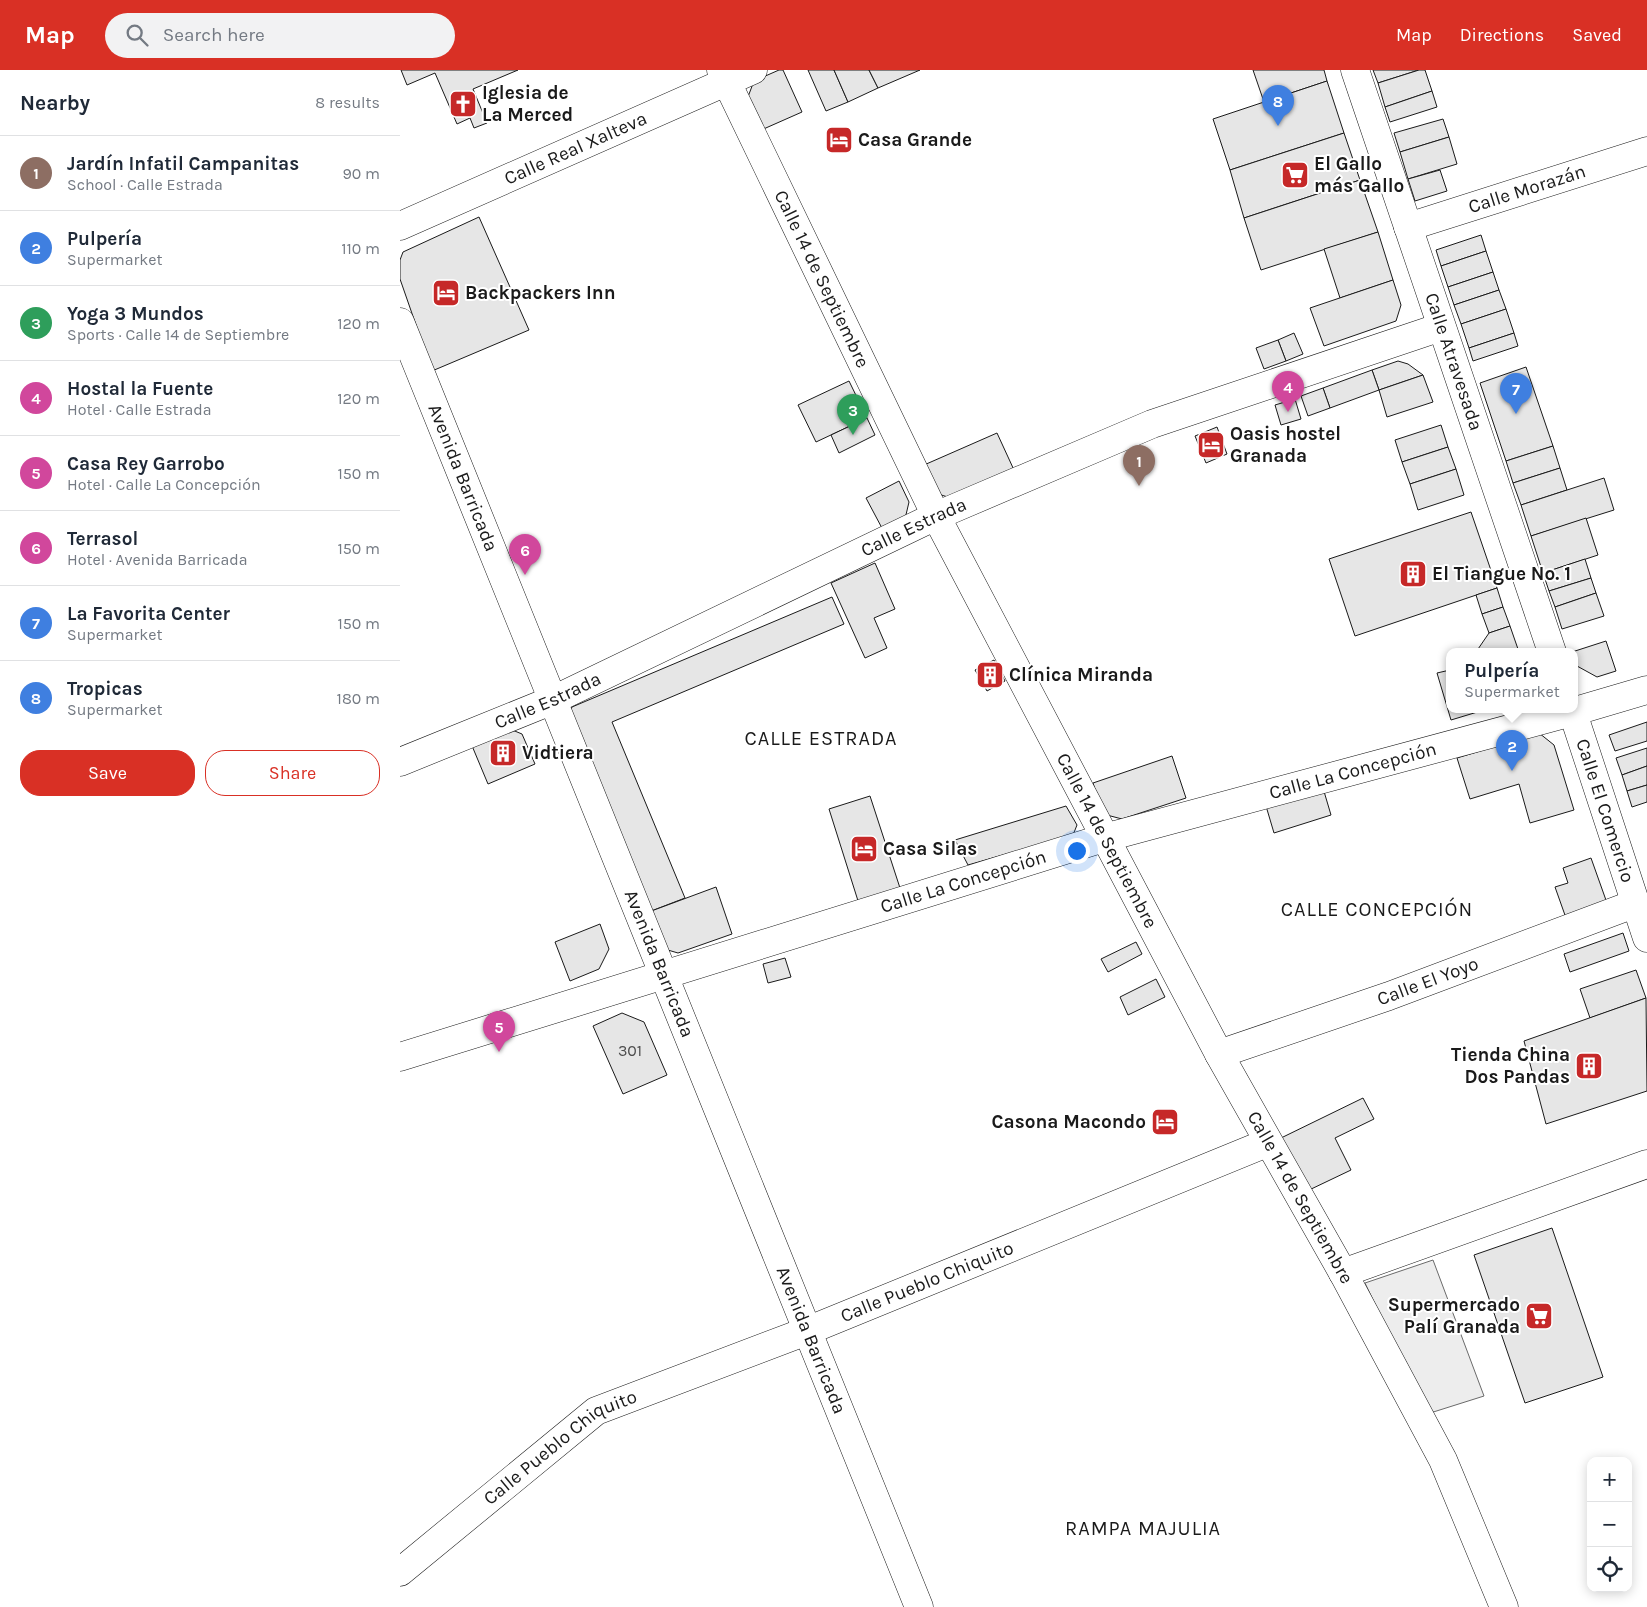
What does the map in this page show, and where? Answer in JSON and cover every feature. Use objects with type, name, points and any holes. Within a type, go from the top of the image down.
[{"type":"street","name":"Calle Real Xalteva","points":[[400,226],[723,76],[753,70]]},
{"type":"street","name":"Calle Atravesada","points":[[1355,70],[1551,648]]},
{"type":"street","name":"Calle 14 de Septiembre","points":[[723,76],[936,516],[1219,1054],[1267,1143],[1343,1273],[1442,1460],[1504,1607]]},
{"type":"street","name":"Calle Morazán","points":[[1408,227],[1647,151]]},
{"type":"street","name":"Avenida Barricada","points":[[400,322],[919,1607]]},
{"type":"street","name":"Calle Estrada","points":[[400,762],[553,700],[936,516],[1152,424],[1441,327]]},
{"type":"street","name":"Calle La Concepción","points":[[1578,709],[1647,690]]},
{"type":"street","name":"Calle La Concepción","points":[[400,1057],[663,973],[1104,838],[1565,713]]},
{"type":"street","name":"Calle El Comercio","points":[[1573,713],[1634,904],[1647,938]]},
{"type":"street","name":"Calle El Yoyo","points":[[1219,1054],[1389,996],[1634,904]]},
{"type":"street","name":"Calle Pueblo Chiquito","points":[[400,1572],[596,1411],[807,1331],[1267,1143]]},
{"type":"street","points":[[1343,1273],[1647,1164]]},
{"type":"shaded area","points":[[1433,1260],[1484,1396],[1427,1414],[1365,1283]]},
{"type":"building","name":"Iglesia de La Merced","points":[[401,70],[518,70],[473,89],[487,123],[474,128],[470,118],[457,124],[435,73],[407,85]]},
{"type":"building","points":[[783,70],[802,112],[759,131],[746,102],[754,81]]},
{"type":"building","points":[[808,70],[834,70],[848,102],[826,111]]},
{"type":"building","points":[[834,70],[869,70],[878,88],[848,102]]},
{"type":"building","points":[[869,70],[920,70],[878,88]]},
{"type":"building","points":[[1253,70],[1324,70],[1327,81],[1264,102]]},
{"type":"building","points":[[1373,70],[1419,70],[1378,83]]},
{"type":"building","points":[[1419,70],[1425,70],[1432,91],[1385,107],[1378,83]]},
{"type":"building","points":[[1327,81],[1344,133],[1230,170],[1213,119]]},
{"type":"building","points":[[1432,91],[1437,107],[1390,122],[1385,107]]},
{"type":"building","points":[[1443,119],[1449,137],[1400,152],[1394,133]]},
{"type":"building","name":"El Gallo más Gallo","points":[[1344,133],[1360,180],[1244,218],[1230,170]]},
{"type":"building","points":[[1449,137],[1457,164],[1408,179],[1400,152]]},
{"type":"building","points":[[1440,170],[1447,191],[1415,201],[1408,179]]},
{"type":"building","points":[[1360,180],[1378,232],[1261,270],[1244,218]]},
{"type":"building","points":[[479,217],[529,330],[432,371],[400,279],[400,260],[403,252]]},
{"type":"building","points":[[1378,232],[1393,280],[1340,298],[1324,249]]},
{"type":"building","points":[[1481,235],[1486,251],[1441,266],[1436,250]]},
{"type":"building","points":[[1486,251],[1493,272],[1448,287],[1441,266]]},
{"type":"building","points":[[1493,272],[1499,290],[1454,305],[1448,287]]},
{"type":"building","points":[[1393,280],[1401,305],[1396,321],[1324,346],[1310,308]]},
{"type":"building","points":[[1499,290],[1506,309],[1461,324],[1454,305]]},
{"type":"building","points":[[1506,309],[1514,333],[1469,348],[1461,324]]},
{"type":"building","points":[[1294,333],[1303,354],[1286,361],[1278,340]]},
{"type":"building","points":[[1514,333],[1518,346],[1473,361],[1469,348]]},
{"type":"building","points":[[1278,340],[1286,361],[1264,369],[1256,348]]},
{"type":"building","points":[[1398,361],[1408,364],[1423,375],[1379,390],[1372,370]]},
{"type":"building","points":[[1526,367],[1553,446],[1506,461],[1480,383]]},
{"type":"building","points":[[1372,370],[1379,390],[1330,408],[1323,388]]},
{"type":"building","points":[[1423,375],[1433,402],[1387,417],[1379,390]]},
{"type":"building","points":[[849,381],[867,418],[816,442],[798,405]]},
{"type":"building","points":[[1323,388],[1330,408],[1308,416],[1301,396]]},
{"type":"building","points":[[1295,399],[1301,419],[1281,425],[1275,405]]},
{"type":"building","points":[[867,418],[875,435],[839,453],[831,435]]},
{"type":"building","points":[[1441,425],[1448,447],[1402,462],[1395,440]]},
{"type":"building","name":"Oasis hostel Granada","points":[[1217,427],[1227,454],[1206,463],[1195,436]]},
{"type":"building","points":[[997,433],[1014,470],[951,498],[938,494],[924,465]]},
{"type":"building","points":[[1553,446],[1560,468],[1513,483],[1506,461]]},
{"type":"building","points":[[1448,447],[1456,469],[1410,484],[1402,462]]},
{"type":"building","points":[[1560,468],[1567,490],[1521,505],[1513,483]]},
{"type":"building","points":[[1456,469],[1464,495],[1418,510],[1410,484]]},
{"type":"building","points":[[1604,478],[1614,510],[1531,536],[1521,505]]},
{"type":"building","points":[[899,481],[909,502],[905,519],[883,530],[866,498]]},
{"type":"building","name":"El Tiangue No. 1","points":[[1471,512],[1497,588],[1355,636],[1329,559]]},
{"type":"building","points":[[1586,518],[1598,555],[1543,573],[1531,536]]},
{"type":"building","points":[[1585,559],[1591,578],[1549,591],[1543,573]]},
{"type":"building","points":[[875,563],[895,609],[874,618],[887,648],[865,658],[831,583]]},
{"type":"building","points":[[1591,578],[1596,593],[1555,607],[1549,591]]},
{"type":"building","points":[[1497,588],[1503,607],[1482,614],[1476,595]]},
{"type":"building","points":[[1596,593],[1604,616],[1562,629],[1555,607]]},
{"type":"building","points":[[832,597],[844,624],[612,722],[685,898],[646,913],[567,716],[572,707]]},
{"type":"building","points":[[1503,607],[1510,626],[1489,633],[1482,614]]},
{"type":"building","points":[[1510,626],[1518,648],[1479,648],[1489,633]]},
{"type":"building","points":[[1606,641],[1616,671],[1597,677],[1578,667],[1578,650]]},
{"type":"building","name":"Clínica Miranda","points":[[994,660],[1005,681],[987,691],[975,670]]},
{"type":"building","points":[[1446,671],[1446,703],[1437,673]]},
{"type":"building","points":[[1449,713],[1474,713],[1451,720]]},
{"type":"building","points":[[1647,722],[1647,741],[1615,751],[1609,735]]},
{"type":"building","name":"Vidtiera","points":[[505,727],[522,734],[535,764],[488,784],[470,741]]},
{"type":"building","points":[[1539,733],[1554,745],[1574,810],[1530,823],[1519,784],[1470,799],[1457,758]]},
{"type":"building","points":[[1647,748],[1647,766],[1622,775],[1616,758]]},
{"type":"building","points":[[1172,756],[1186,798],[1122,819],[1103,814],[1093,783]]},
{"type":"building","points":[[1647,766],[1647,785],[1627,791],[1622,775]]},
{"type":"building","points":[[1647,785],[1647,802],[1632,807],[1627,791]]},
{"type":"building","points":[[1323,788],[1331,815],[1274,833],[1266,806]]},
{"type":"building","name":"Casa Silas","points":[[870,796],[900,888],[859,904],[829,809]]},
{"type":"building","points":[[1066,806],[1077,825],[1073,835],[968,865],[955,840]]},
{"type":"building","points":[[1591,858],[1607,903],[1566,918],[1555,887],[1568,883],[1563,868]]},
{"type":"building","points":[[716,887],[732,934],[678,953],[661,948],[646,913]]},
{"type":"building","points":[[600,924],[609,949],[599,969],[570,981],[555,942]]},
{"type":"building","points":[[1623,933],[1629,951],[1570,972],[1564,954]]},
{"type":"building","points":[[1136,942],[1142,954],[1108,972],[1101,959]]},
{"type":"building","points":[[785,958],[791,977],[768,983],[763,964]]},
{"type":"building","points":[[1636,970],[1646,998],[1590,1018],[1580,989]]},
{"type":"building","points":[[1156,979],[1165,997],[1128,1015],[1120,997]]},
{"type":"building","name":"Tienda China Dos Pandas","points":[[1646,998],[1647,1091],[1546,1124],[1524,1041]]},
{"type":"building","points":[[622,1013],[644,1022],[667,1075],[623,1094],[593,1026]]},
{"type":"building","points":[[1363,1098],[1374,1119],[1335,1138],[1351,1170],[1307,1191],[1281,1138]]},
{"type":"building","name":"Supermercado Palí Granada","points":[[1552,1228],[1603,1377],[1525,1403],[1474,1255]]},
{"type":"place","name":"Iglesia de La Merced","points":[[463,104]]},
{"type":"place","name":"Tropicas","points":[[1278,126]]},
{"type":"place","name":"Casa Grande","points":[[839,140]]},
{"type":"place","name":"El Gallo más Gallo","points":[[1295,175]]},
{"type":"place","name":"Backpackers Inn","points":[[446,293]]},
{"type":"place","name":"Hostal la Fuente","points":[[1288,412]]},
{"type":"place","name":"La Favorita Center","points":[[1516,414]]},
{"type":"place","name":"Yoga 3 Mundos","points":[[853,435]]},
{"type":"place","name":"Oasis hostel Granada","points":[[1211,445]]},
{"type":"place","name":"Jardín Infatil Campanitas","points":[[1139,486]]},
{"type":"place","name":"El Tiangue No. 1","points":[[1413,574]]},
{"type":"place","name":"Terrasol","points":[[525,575]]},
{"type":"place","name":"Clínica Miranda","points":[[990,675]]},
{"type":"place","name":"Vidtiera","points":[[503,753]]},
{"type":"place","name":"Pulpería","points":[[1512,771]]},
{"type":"place","name":"Casa Silas","points":[[864,849]]},
{"type":"place","name":"Casa Rey Garrobo","points":[[499,1052]]},
{"type":"place","name":"Tienda China Dos Pandas","points":[[1589,1066]]},
{"type":"place","name":"Casona Macondo","points":[[1165,1122]]},
{"type":"place","name":"Supermercado Palí Granada","points":[[1539,1316]]},
{"type":"district","name":"CALLE ESTRADA","points":[[821,738]]},
{"type":"district","name":"CALLE CONCEPCIÓN","points":[[1377,909]]},
{"type":"district","name":"RAMPA MAJULIA","points":[[1143,1528]]}]
